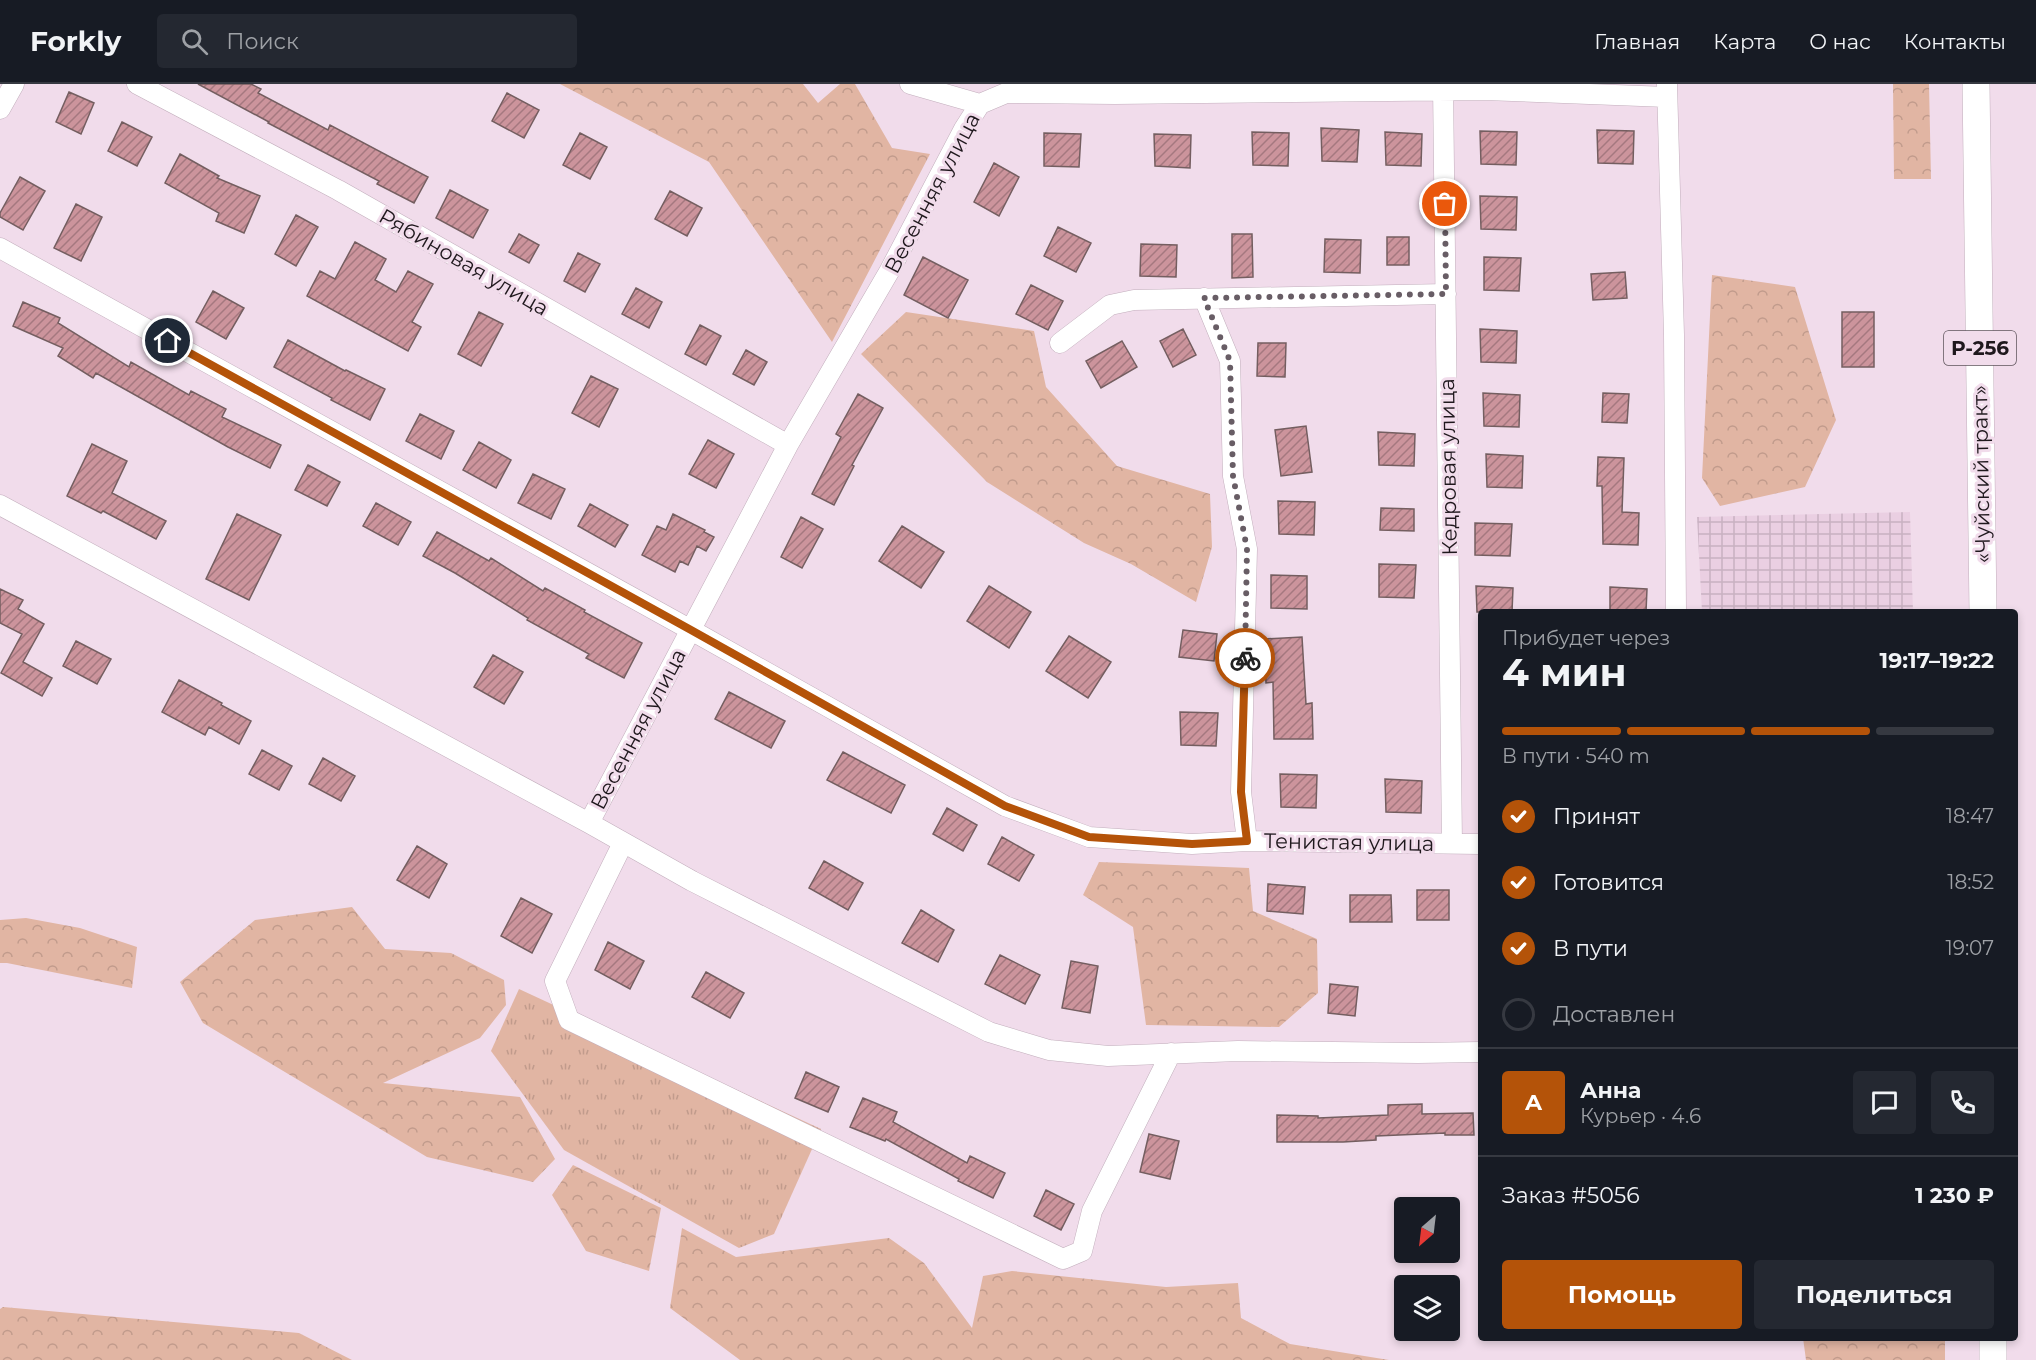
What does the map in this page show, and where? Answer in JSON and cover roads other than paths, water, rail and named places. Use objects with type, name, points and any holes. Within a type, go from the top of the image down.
[{"type":"highway","name":"«Чуйский тракт»","points":[[1976,84],[1983,609]]},
{"type":"highway","points":[[1993,1341],[1993,1360]]},
{"type":"street","points":[[0,109],[14,84]]},
{"type":"street","name":"Рябиновая улица","points":[[136,84],[338,190],[788,445]]},
{"type":"street","points":[[910,84],[980,104]]},
{"type":"street","name":"Весенняя улица","points":[[589,823],[788,445],[890,270],[964,129],[980,104],[1006,93],[1115,94],[1443,87],[1485,90],[1666,90]]},
{"type":"street","name":"Кедровая улица","points":[[1443,87],[1452,843]]},
{"type":"street","points":[[1666,90],[1674,335],[1676,609]]},
{"type":"street","name":"Тенистая улица","points":[[0,248],[1005,806],[1089,837],[1192,844],[1247,841],[1478,844]]},
{"type":"street","points":[[1060,343],[1110,305],[1134,300],[1446,294]]},
{"type":"street","points":[[1204,298],[1230,361],[1233,476],[1247,549],[1241,792],[1247,841]]},
{"type":"street","points":[[0,505],[692,881],[989,1032],[1049,1050],[1108,1056],[1238,1050],[1478,1052]]},
{"type":"street","points":[[623,843],[555,981],[569,1020],[1063,1259],[1082,1251],[1092,1211],[1171,1053]]}]
